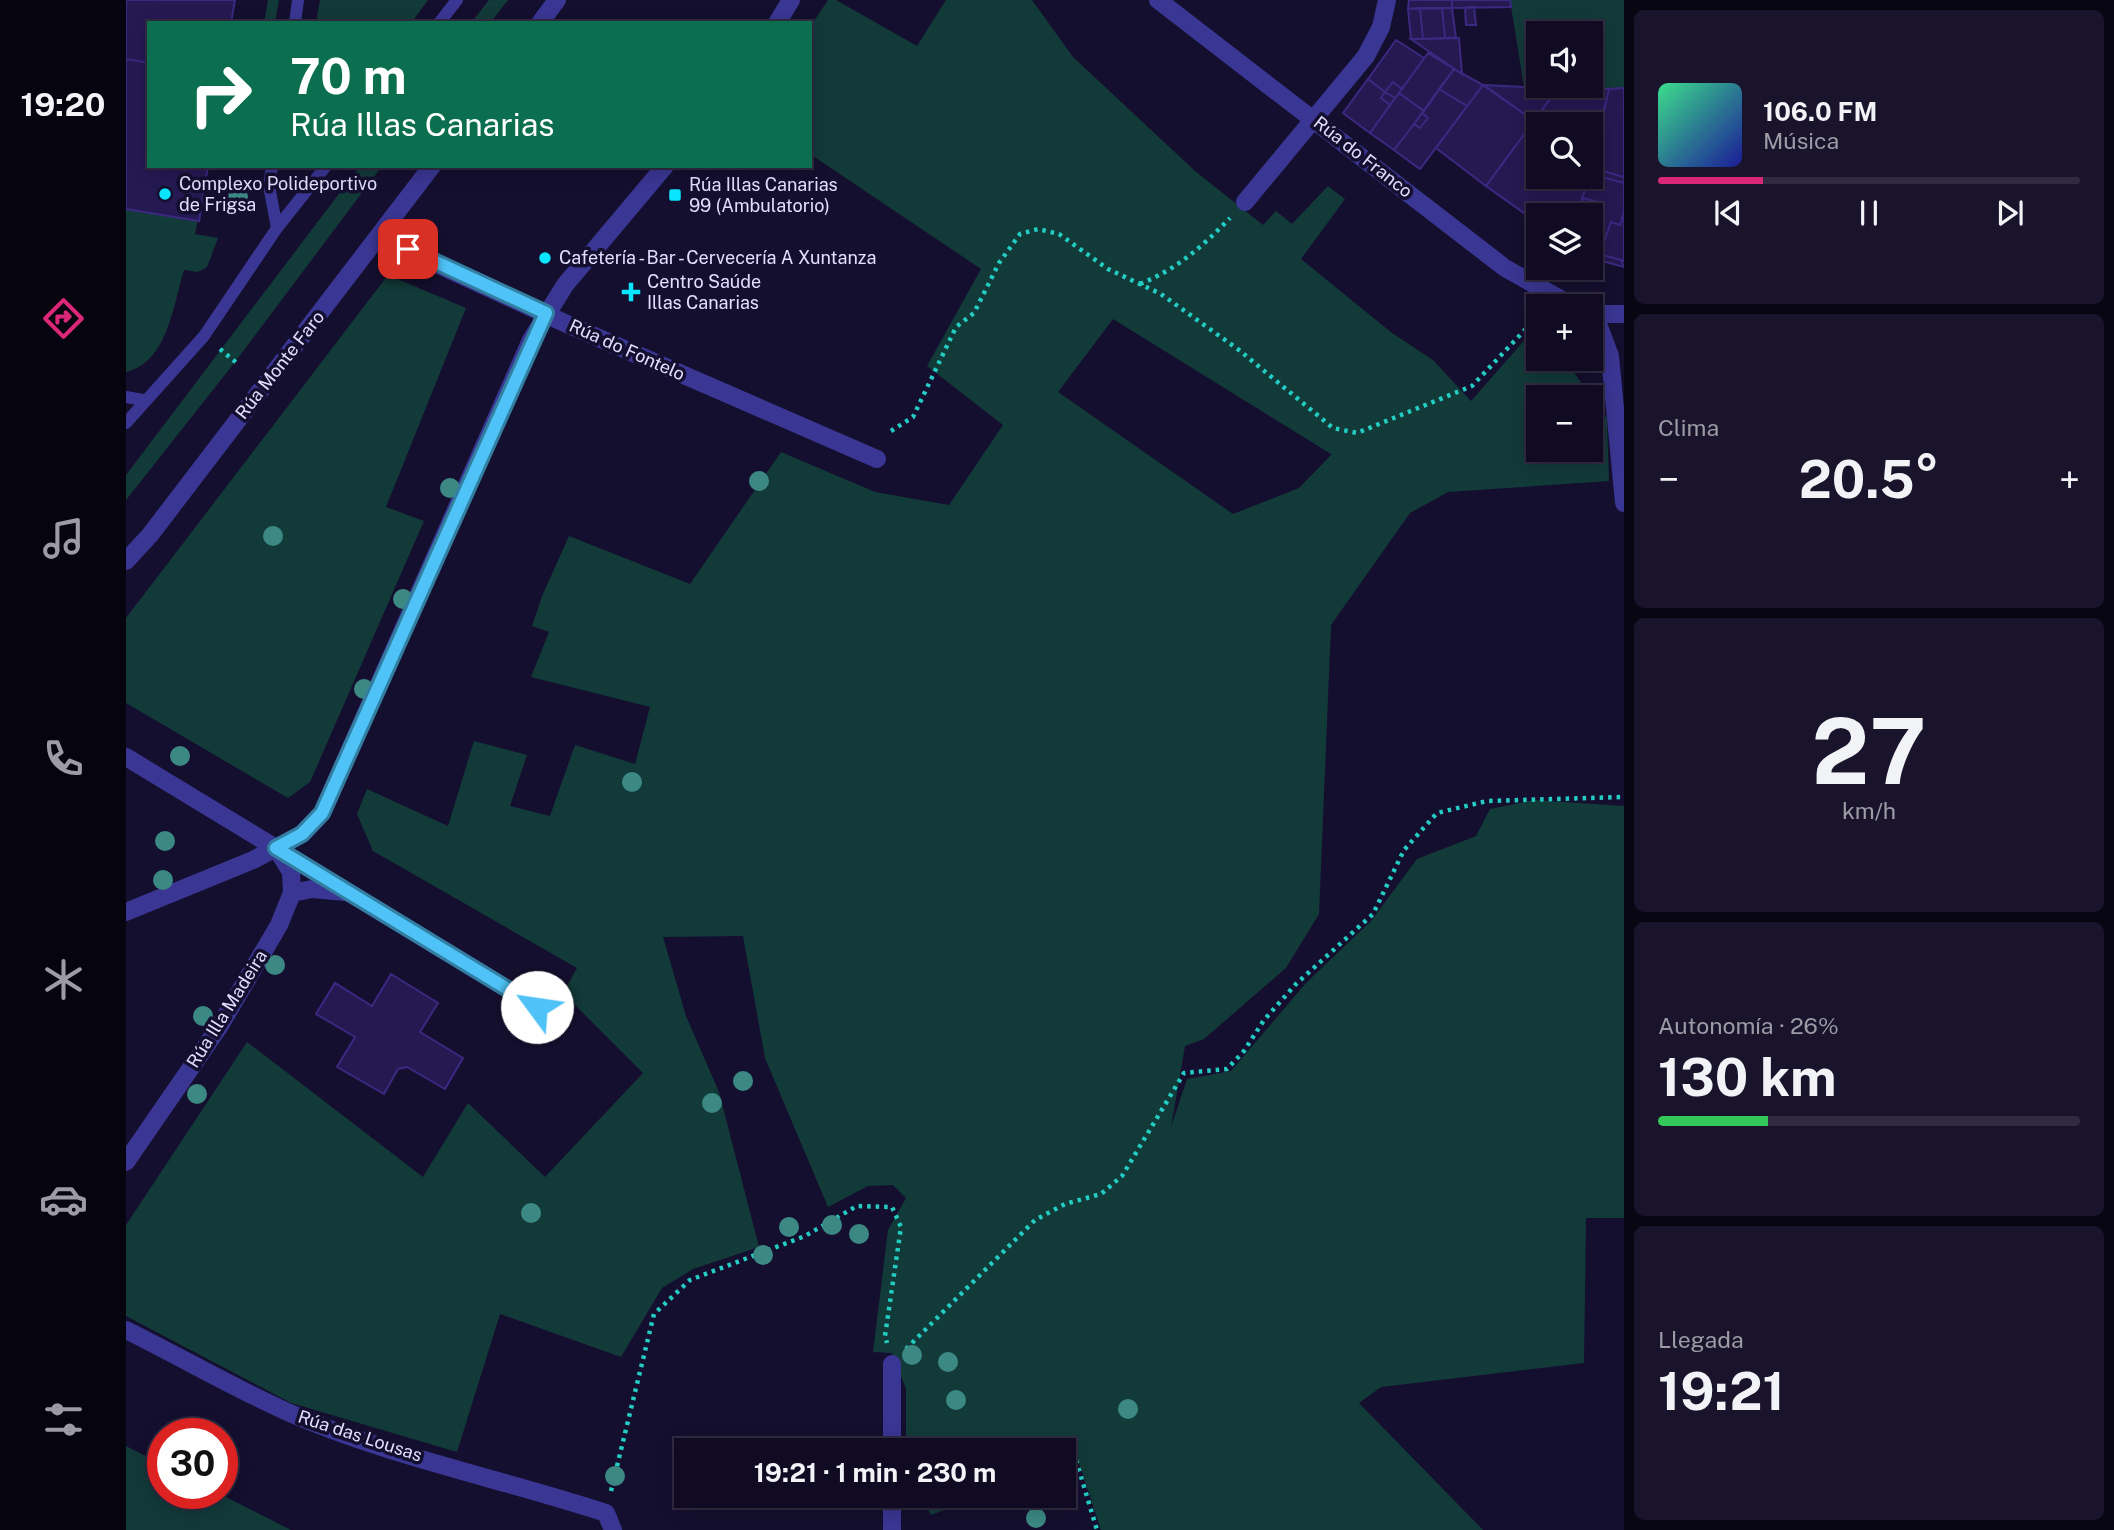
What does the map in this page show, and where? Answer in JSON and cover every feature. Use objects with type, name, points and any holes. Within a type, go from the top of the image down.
[{"type":"street","points":[[541,21],[557,0]]},
{"type":"street","points":[[778,21],[791,0]]},
{"type":"street","name":"Rúa do Franco","points":[[1158,0],[1313,117],[1504,268],[1551,294]]},
{"type":"street","points":[[1245,202],[1366,55],[1381,27],[1387,0]]},
{"type":"street","name":"Rúa Monte Faro","points":[[126,561],[150,535],[430,168]]},
{"type":"street","points":[[126,912],[276,848],[302,834],[322,813],[546,313],[565,285],[663,168]]},
{"type":"street","name":"Rúa do Fontelo","points":[[378,237],[877,459]]},
{"type":"street","points":[[1603,315],[1624,314]]},
{"type":"street","points":[[1603,339],[1610,356],[1624,503]]},
{"type":"street","points":[[126,757],[537,1007]]},
{"type":"street","points":[[276,848],[291,872],[292,893],[312,889],[349,892]]},
{"type":"street","name":"Rúa Illa Madeira","points":[[126,1162],[219,1027],[279,925],[292,893]]},
{"type":"street","name":"Rúa das Lousas","points":[[126,1329],[291,1413],[370,1443],[520,1485],[606,1513]]},
{"type":"street","points":[[892,1364],[892,1438]]},
{"type":"street","points":[[892,1508],[892,1530]]},
{"type":"street","points":[[606,1513],[613,1530]]},
{"type":"lane","points":[[295,21],[298,0]]},
{"type":"lane","points":[[441,21],[457,0]]},
{"type":"lane","points":[[272,168],[269,186],[277,228]]},
{"type":"lane","points":[[126,423],[143,400],[204,335],[277,228],[324,168]]},
{"type":"lane","points":[[126,397],[143,400]]},
{"type":"path","points":[[1139,285],[1165,274],[1197,252],[1245,202]]},
{"type":"path","points":[[891,431],[913,417],[956,327],[974,313],[999,263],[1020,234],[1038,229],[1059,234],[1108,269],[1161,294],[1238,350],[1333,428],[1357,433],[1472,386],[1526,329]]},
{"type":"path","points":[[220,349],[238,364]]},
{"type":"path","points":[[892,1364],[933,1319],[1035,1220],[1065,1203],[1101,1194],[1122,1176],[1184,1073],[1227,1069],[1244,1051],[1264,1020],[1296,984],[1373,914],[1404,850],[1437,813],[1487,801],[1624,797]]},
{"type":"path","points":[[606,1513],[638,1370],[654,1314],[690,1280],[805,1236],[857,1206],[892,1207],[901,1227],[885,1336],[892,1364]]},
{"type":"path","points":[[1076,1460],[1097,1530]]},
{"type":"green space","name":"Complexo Polideportivo de Frigsa","points":[[126,0],[235,0],[231,21],[147,21],[147,168],[208,168],[195,234],[218,238],[207,267],[198,272],[184,270],[172,315],[160,345],[140,366],[126,372]]},
{"type":"green space","points":[[268,0],[279,0],[275,21],[264,21]]},
{"type":"green space","points":[[320,0],[428,0],[412,21],[316,21]]},
{"type":"green space","points":[[489,0],[508,0],[492,21],[473,21]]},
{"type":"green space","points":[[828,0],[836,0],[917,46],[946,0],[1032,0],[1073,57],[1195,171],[1263,225],[1276,211],[1292,224],[1328,186],[1345,199],[1301,259],[1392,333],[1433,360],[1471,401],[1526,339],[1526,371],[1573,371],[1583,385],[1526,385],[1526,462],[1603,462],[1603,413],[1607,418],[1609,481],[1448,492],[1410,513],[1331,625],[1319,914],[1286,968],[1204,1039],[1185,1046],[1171,1127],[1187,1079],[1231,1071],[1306,983],[1371,921],[1417,859],[1476,836],[1490,809],[1534,800],[1624,806],[1624,1218],[1586,1218],[1584,1363],[1381,1387],[1359,1403],[1483,1530],[1101,1530],[1076,1457],[1076,1438],[906,1438],[906,1389],[892,1353],[873,1352],[888,1230],[906,1198],[893,1185],[868,1186],[828,1207],[765,1058],[743,936],[663,937],[686,1016],[719,1092],[759,1247],[693,1269],[662,1288],[621,1357],[500,1314],[457,1452],[291,1403],[126,1316],[126,1225],[247,1042],[423,1177],[468,1103],[545,1177],[643,1073],[563,993],[577,968],[373,851],[357,814],[367,789],[448,826],[474,741],[527,755],[510,806],[550,816],[575,745],[635,764],[650,707],[531,677],[549,632],[532,626],[569,536],[690,584],[781,452],[875,492],[949,505],[1003,425],[927,366],[981,269],[812,155],[812,24]],"holes":[[[1113,319],[1332,454],[1299,488],[1233,514],[1058,392]]]},
{"type":"green space","points":[[1510,0],[1624,0],[1624,88],[1603,88],[1603,21],[1526,21],[1526,87]]},
{"type":"green space","points":[[358,168],[380,168],[235,362],[126,500],[126,475]]},
{"type":"green space","points":[[388,275],[466,308],[386,507],[424,521],[310,782],[288,798],[126,703],[126,618]]},
{"type":"green space","points":[[126,1446],[147,1457],[147,1509],[238,1509],[238,1503],[291,1530],[126,1530]]},
{"type":"green space","points":[[927,1508],[950,1508],[931,1515]]},
{"type":"building","points":[[126,0],[235,0],[231,21],[147,21],[147,63],[126,59]]},
{"type":"building","points":[[1409,0],[1452,0],[1452,8],[1408,9]]},
{"type":"building","points":[[1452,0],[1510,0],[1511,7],[1452,8]]},
{"type":"building","points":[[1474,7],[1476,25],[1466,25],[1465,8]]},
{"type":"building","points":[[1420,8],[1442,8],[1445,38],[1423,39]]},
{"type":"building","points":[[1420,8],[1423,39],[1411,39],[1408,9]]},
{"type":"building","points":[[1442,8],[1452,8],[1456,38],[1445,38]]},
{"type":"building","points":[[1459,38],[1462,74],[1411,39],[1423,39]]},
{"type":"building","points":[[1396,40],[1424,58],[1402,89],[1393,82],[1385,92],[1368,79]]},
{"type":"building","points":[[1428,53],[1454,69],[1424,111],[1399,93]]},
{"type":"building","points":[[126,59],[147,63],[147,168],[208,168],[199,221],[126,209]]},
{"type":"building","points":[[1454,69],[1483,85],[1467,106],[1439,89]]},
{"type":"building","points":[[1368,79],[1385,92],[1381,98],[1390,105],[1370,133],[1343,113]]},
{"type":"building","points":[[1393,82],[1402,89],[1395,98],[1385,92]]},
{"type":"building","points":[[1483,85],[1526,115],[1526,132],[1486,186],[1436,148]]},
{"type":"building","points":[[1484,85],[1526,87],[1526,98],[1551,98],[1541,112],[1526,112],[1526,115]]},
{"type":"building","points":[[1624,88],[1624,177],[1603,171],[1603,115],[1609,89]]},
{"type":"building","points":[[1439,89],[1467,106],[1420,169],[1394,150],[1414,124],[1420,128],[1428,118],[1422,113]]},
{"type":"building","points":[[1603,89],[1609,89],[1603,114],[1540,112],[1551,98],[1603,98]]},
{"type":"building","points":[[1385,92],[1395,98],[1390,105],[1381,98]]},
{"type":"building","points":[[1399,93],[1424,111],[1394,150],[1370,133]]},
{"type":"building","points":[[1422,113],[1428,118],[1420,128],[1414,124]]},
{"type":"building","points":[[1525,133],[1526,189],[1585,189],[1581,203],[1526,203],[1526,214],[1486,186]]},
{"type":"building","points":[[1603,171],[1624,177],[1624,183],[1603,177]]},
{"type":"building","points":[[1603,177],[1624,183],[1624,212],[1620,225],[1611,222],[1603,245],[1603,203],[1582,198],[1585,189],[1603,189]]},
{"type":"building","points":[[1582,198],[1599,202],[1591,203],[1582,201]]},
{"type":"building","points":[[1624,212],[1624,261],[1603,255],[1603,245],[1611,222],[1620,225]]},
{"type":"building","points":[[1603,255],[1621,260],[1624,267],[1603,261]]},
{"type":"building","points":[[391,974],[438,1003],[420,1032],[463,1058],[445,1089],[407,1067],[398,1069],[384,1094],[337,1067],[355,1037],[316,1014],[335,983],[372,1006]]},
{"type":"place","name":"Complexo Polideportivo de Frigsa","points":[[165,194]]},
{"type":"place","name":"Rúa Illas Canarias 99 (Ambulatorio)","points":[[675,195]]},
{"type":"place","name":"Cafetería - Bar - Cervecería A Xuntanza","points":[[545,258]]},
{"type":"place","name":"Centro Saúde Illas Canarias","points":[[631,292]]},
{"type":"route","points":[[408,249],[546,313],[531,340],[322,813],[302,834],[276,848],[537,1007]]}]
